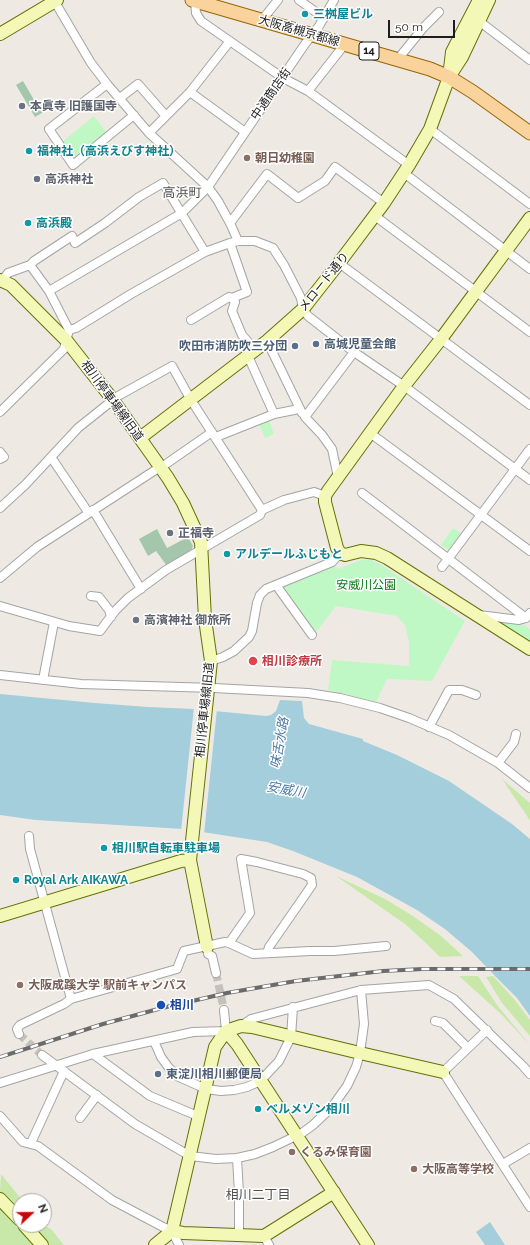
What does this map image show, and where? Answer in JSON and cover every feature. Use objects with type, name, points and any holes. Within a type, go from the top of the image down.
[{"type":"main road","name":"大阪高槻京都線","points":[[194,0],[430,69],[449,77],[473,92],[530,133]]},
{"type":"street","points":[[194,0],[196,13],[201,20],[283,78],[308,91],[530,269]]},
{"type":"street","points":[[262,20],[278,0]]},
{"type":"street","points":[[300,0],[324,18]]},
{"type":"street","name":"中通商店街","points":[[49,291],[182,213],[208,187],[244,132],[324,18],[334,0]]},
{"type":"street","name":"メロード通り","points":[[449,77],[452,52],[479,0]]},
{"type":"street","name":"メロード通り","points":[[140,438],[268,341],[303,309],[375,216],[407,169],[430,129],[449,77],[462,56],[489,0]]},
{"type":"street","points":[[0,34],[56,1],[91,63],[107,84],[149,132],[208,187],[218,201],[230,223],[247,292],[232,298],[229,297],[191,320]]},
{"type":"street","points":[[398,59],[423,28],[440,12]]},
{"type":"street","points":[[479,21],[530,60]]},
{"type":"street","points":[[149,132],[190,92],[230,41]]},
{"type":"street","points":[[308,91],[345,44]]},
{"type":"street","points":[[107,84],[49,129],[73,165],[134,115]]},
{"type":"street","points":[[120,98],[138,84],[166,116]]},
{"type":"street","points":[[190,92],[244,132]]},
{"type":"street","points":[[430,129],[530,204]]},
{"type":"street","points":[[230,223],[267,174],[298,198],[325,182],[335,167],[384,203]]},
{"type":"street","points":[[1,280],[8,274],[30,265],[72,236],[76,243],[139,197],[162,183],[205,252]]},
{"type":"street","points":[[375,216],[530,332]]},
{"type":"street","points":[[530,218],[441,339],[404,386],[325,496],[325,502],[335,541],[340,553],[345,555],[361,551],[376,553],[387,558],[474,615],[530,649]]},
{"type":"street","points":[[0,412],[64,349],[68,335],[76,328],[131,294],[205,252],[234,242],[255,241],[273,248],[284,265],[297,292],[303,309],[308,316],[354,352],[404,386],[516,468],[530,480]]},
{"type":"street","points":[[339,263],[530,405]]},
{"type":"street","points":[[30,265],[49,291],[68,335]]},
{"type":"street","name":"相川停車場線旧道","points":[[1,280],[11,285],[68,335],[168,478],[183,503],[198,534],[202,550],[205,619],[211,661],[190,860],[209,952]]},
{"type":"street","points":[[232,298],[235,302],[232,311],[242,335],[250,344]]},
{"type":"street","points":[[268,341],[299,409],[332,449],[338,477]]},
{"type":"street","points":[[305,416],[354,352]]},
{"type":"street","points":[[248,356],[274,414]]},
{"type":"street","points":[[0,508],[26,484],[78,428],[113,400],[172,366],[262,510]]},
{"type":"street","points":[[0,578],[37,547],[90,511],[214,435],[274,414],[299,409]]},
{"type":"street","points":[[370,433],[530,552]]},
{"type":"street","points":[[442,567],[480,514],[530,449]]},
{"type":"street","points":[[0,452],[4,457],[0,459]]},
{"type":"street","points":[[51,457],[90,511],[141,589]]},
{"type":"street","points":[[0,606],[69,626],[100,631],[128,598],[166,570],[260,515],[262,510],[284,500],[314,492],[325,496]]},
{"type":"street","points":[[362,493],[528,616],[519,620],[474,615]]},
{"type":"street","points":[[211,661],[234,651],[249,638],[260,595],[276,584],[332,562],[340,553]]},
{"type":"street","points":[[276,584],[312,634]]},
{"type":"street","points":[[91,596],[99,597],[109,610],[111,617]]},
{"type":"street","points":[[43,680],[54,622]]},
{"type":"street","points":[[0,676],[110,685],[308,693],[340,698],[380,708],[449,735],[498,763],[528,784]]},
{"type":"street","points":[[429,727],[449,690],[462,690],[476,695]]},
{"type":"street","points":[[498,763],[514,742],[516,734]]},
{"type":"street","points":[[29,836],[30,849],[71,999]]},
{"type":"street","points":[[229,943],[250,912],[240,859],[303,874],[311,878],[312,885],[269,947],[267,953]]},
{"type":"street","points":[[0,916],[181,861],[190,860]]},
{"type":"street","points":[[19,1034],[17,1029],[20,1025],[64,1004],[71,999],[178,969],[184,952],[209,952],[225,942],[253,954],[310,950],[334,951],[386,946]]},
{"type":"street","points":[[209,952],[216,973]]},
{"type":"street","points":[[0,1083],[93,1054],[193,1032],[226,1031],[241,1026],[251,1018],[361,990],[428,985],[454,999],[530,1074]]},
{"type":"street","points":[[42,1055],[135,1124],[190,1156],[216,1159],[237,1158],[255,1154],[297,1135],[313,1125],[332,1107],[347,1086],[356,1067],[360,1053],[364,1024],[361,990]]},
{"type":"street","points":[[154,1041],[161,1057],[169,1068],[179,1077],[206,1089],[221,1091],[247,1087],[260,1080],[280,1061],[291,1037],[293,1008]]},
{"type":"street","points":[[224,1010],[226,1031],[237,1044],[368,1245]]},
{"type":"street","points":[[435,1021],[443,1023],[468,1048]]},
{"type":"street","points":[[241,1026],[252,1027],[443,1072],[530,1207]]},
{"type":"street","points":[[443,1072],[487,1030]]},
{"type":"street","points":[[155,1245],[172,1231],[200,1117],[215,1047],[226,1031]]},
{"type":"street","points":[[93,1054],[150,1096],[200,1117]]},
{"type":"street","points":[[31,1143],[64,1071]]},
{"type":"street","points":[[80,1118],[97,1095]]},
{"type":"street","points":[[0,1116],[23,1142],[38,1146],[112,1200],[172,1231],[239,1236],[266,1241],[334,1192]]},
{"type":"street","points":[[503,1164],[530,1148]]},
{"type":"street","points":[[237,1158],[239,1236]]},
{"type":"street","points":[[0,1199],[12,1212]]},
{"type":"street","points":[[172,1231],[179,1245]]},
{"type":"street","points":[[31,1233],[42,1245]]},
{"type":"green space","points":[[23,81],[37,105],[42,103],[47,110],[35,117],[16,85]]},
{"type":"green space","points":[[94,116],[108,134],[74,160],[61,143]]},
{"type":"green space","points":[[269,420],[274,434],[265,438],[259,424]]},
{"type":"green space","points":[[453,528],[461,533],[449,550],[441,545]]},
{"type":"green space","points":[[157,529],[167,548],[188,537],[193,546],[191,551],[167,566],[156,551],[148,556],[139,539]]},
{"type":"green space","name":"安威川公園","points":[[361,560],[371,560],[380,564],[465,621],[432,681],[387,679],[376,702],[328,690],[332,660],[409,666],[409,643],[405,625],[397,616],[336,606],[317,631],[313,630],[283,590],[283,586],[334,564],[338,569]]},
{"type":"green space","points":[[500,622],[524,625],[530,629],[530,641]]},
{"type":"green space","points":[[502,779],[530,803],[530,821],[529,819]]},
{"type":"green space","points":[[336,876],[385,899],[413,916],[441,936],[463,956],[440,957],[405,924]]},
{"type":"green space","points":[[459,976],[478,976],[497,1005],[530,1045],[500,1013]]},
{"type":"green space","points":[[493,976],[514,999],[530,1020],[530,1036],[502,1003],[486,977]]},
{"type":"green space","points":[[1,1174],[16,1193],[12,1193],[12,1205],[0,1192]]},
{"type":"green space","points":[[0,1205],[12,1219],[12,1233],[25,1233],[35,1245],[0,1245]]},
{"type":"green space","points":[[52,1230],[64,1245],[49,1245],[38,1233],[52,1233]]},
{"type":"water","points":[[0,694],[266,716],[271,715],[276,711],[280,700],[302,701],[304,718],[309,724],[363,739],[363,741],[397,755],[449,781],[512,824],[530,839],[530,1016],[517,998],[472,952],[445,929],[417,910],[357,877],[293,851],[267,842],[183,829],[36,820],[0,815]]},
{"type":"water","points":[[490,1222],[505,1245],[485,1245],[476,1232]]},
{"type":"pier","points":[[194,707],[217,709],[204,834],[181,831]]},
{"type":"tunnel","points":[[216,973],[224,1010]]},
{"type":"tunnel","points":[[19,1034],[42,1055]]},
{"type":"railway","points":[[0,1057],[103,1024],[162,1008],[227,993],[296,981],[383,971],[423,969],[530,969]]},
{"type":"place","name":"三桝屋ビル","points":[[305,14]]},
{"type":"place","name":"本眞寺 旧護国寺","points":[[22,106]]},
{"type":"place","name":"福神社（高浜えびす神社）","points":[[29,151]]},
{"type":"place","name":"朝日幼稚園","points":[[247,158]]},
{"type":"place","name":"高浜神社","points":[[37,179]]},
{"type":"place","name":"高浜殿","points":[[28,223]]},
{"type":"place","name":"高城児童会館","points":[[316,344]]},
{"type":"place","name":"吹田市消防吹三分団","points":[[295,346]]},
{"type":"place","name":"正福寺","points":[[170,533]]},
{"type":"place","name":"アルデールふじもと","points":[[227,554]]},
{"type":"place","name":"高濱神社 御旅所","points":[[136,620]]},
{"type":"place","name":"相川診療所","points":[[253,661]]},
{"type":"place","name":"相川駅自転車駐車場","points":[[104,848]]},
{"type":"place","name":"Royal Ark AIKAWA","points":[[16,880]]},
{"type":"place","name":"大阪成蹊大学 駅前キャンパス","points":[[20,985]]},
{"type":"place","name":"相川","points":[[161,1005]]},
{"type":"place","name":"東淀川相川郵便局","points":[[158,1074]]},
{"type":"place","name":"ベルメゾン相川","points":[[258,1109]]},
{"type":"place","name":"くるみ保育園","points":[[292,1152]]},
{"type":"place","name":"大阪高等学校","points":[[414,1169]]},
{"type":"district","name":"高浜町","points":[[182,193]]},
{"type":"district","name":"相川二丁目","points":[[258,1195]]},
{"type":"water label","name":"味舌水路","points":[[280,743]]},
{"type":"water label","name":"安威川","points":[[286,790]]}]
